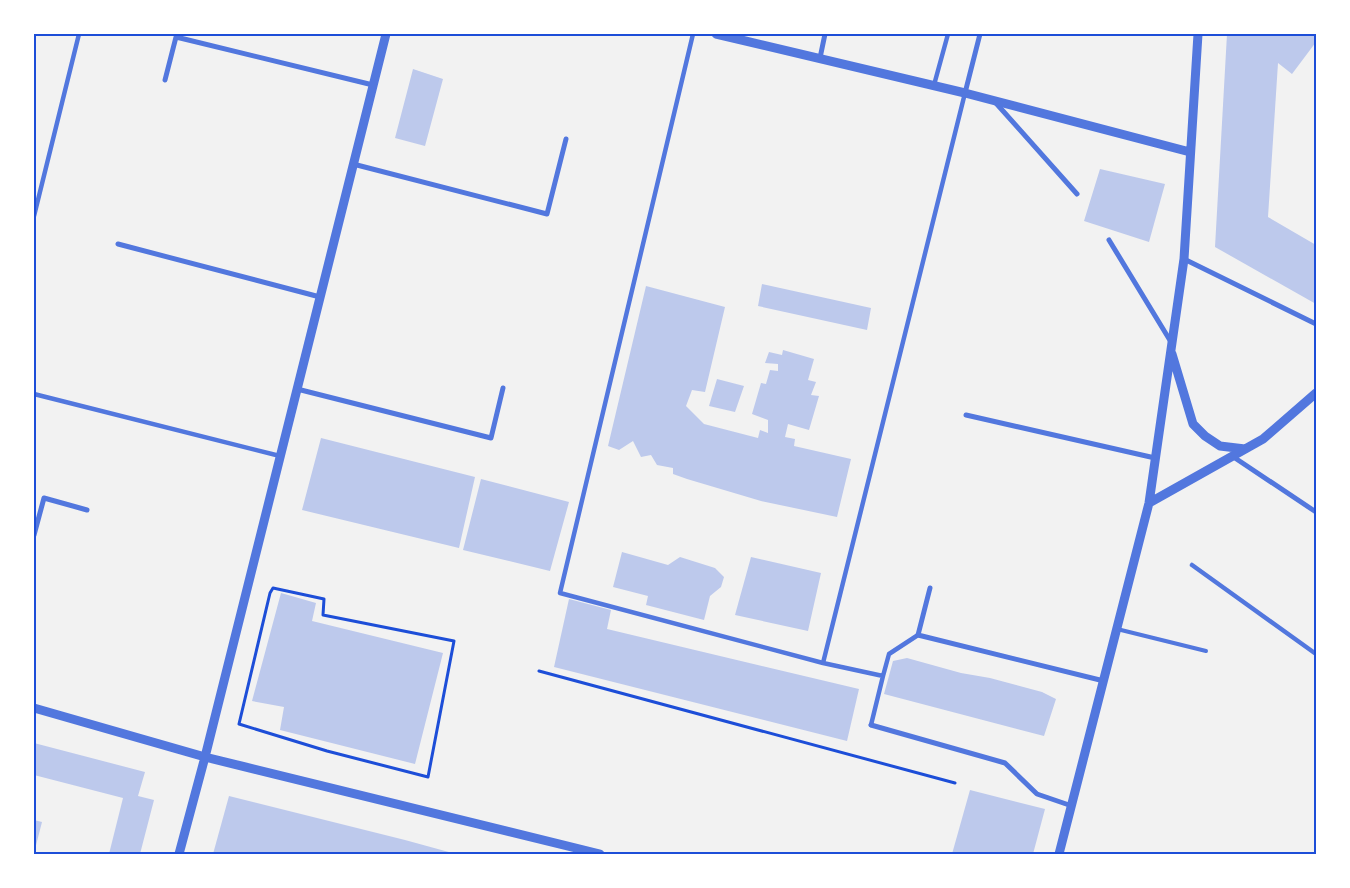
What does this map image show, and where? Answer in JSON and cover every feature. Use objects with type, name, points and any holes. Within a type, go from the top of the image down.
[{"type":"street","points":[[34,216],[79,34]]},
{"type":"street","points":[[179,854],[386,34]]},
{"type":"street","points":[[693,34],[560,593],[824,663],[883,676]]},
{"type":"street","points":[[716,34],[934,85],[1190,152]]},
{"type":"street","points":[[820,58],[825,34]]},
{"type":"street","points":[[934,85],[948,34]]},
{"type":"street","points":[[824,663],[980,34]]},
{"type":"street","points":[[1059,854],[1149,503],[1184,259],[1198,34]]},
{"type":"street","points":[[165,80],[176,37],[373,85]]},
{"type":"street","points":[[993,100],[1077,194]]},
{"type":"street","points":[[354,164],[547,214],[566,139]]},
{"type":"street","points":[[1109,240],[1171,346],[1194,424],[1205,436],[1220,446],[1245,449]]},
{"type":"street","points":[[118,244],[320,297]]},
{"type":"street","points":[[1184,259],[1316,324]]},
{"type":"street","points":[[297,389],[491,438],[502,388]]},
{"type":"street","points":[[1149,503],[1264,439],[1316,393]]},
{"type":"street","points":[[34,394],[280,456]]},
{"type":"street","points":[[966,415],[1155,458]]},
{"type":"street","points":[[1232,456],[1316,512]]},
{"type":"street","points":[[34,535],[44,498],[86,510]]},
{"type":"street","points":[[1192,565],[1316,654]]},
{"type":"street","points":[[930,588],[918,634],[889,654],[871,724],[1005,763],[1037,794],[1072,806]]},
{"type":"street","points":[[918,634],[1104,680]]},
{"type":"street","points":[[34,708],[205,757],[600,854]]},
{"type":"lane","points":[[1117,629],[1206,651]]},
{"type":"path","points":[[273,588],[324,599],[323,615],[454,641],[428,776],[327,751],[239,724],[270,592],[273,588]]},
{"type":"path","points":[[539,671],[955,783]]},
{"type":"building","points":[[1227,34],[1316,35],[1316,42],[1292,74],[1278,63],[1268,217],[1316,245],[1316,304],[1215,247]]},
{"type":"building","points":[[413,69],[443,79],[425,146],[395,138]]},
{"type":"building","points":[[1100,169],[1165,184],[1149,242],[1084,221]]},
{"type":"building","points":[[762,284],[871,308],[867,330],[758,306]]},
{"type":"building","points":[[646,286],[725,307],[705,392],[692,390],[686,406],[704,424],[758,438],[760,430],[768,433],[768,420],[752,414],[761,383],[766,384],[770,370],[778,371],[778,364],[765,363],[769,352],[782,355],[783,350],[814,359],[808,380],[816,382],[811,395],[819,396],[809,430],[788,424],[785,437],[795,439],[794,446],[851,459],[837,517],[761,501],[673,474],[673,468],[657,465],[651,455],[641,457],[633,441],[619,450],[608,446]]},
{"type":"building","points":[[717,379],[744,386],[735,412],[709,406]]},
{"type":"building","points":[[321,438],[475,477],[459,548],[302,510]]},
{"type":"building","points":[[481,479],[569,502],[550,571],[463,550]]},
{"type":"building","points":[[622,552],[668,565],[680,557],[715,568],[724,577],[721,587],[710,596],[704,620],[646,605],[648,596],[613,587]]},
{"type":"building","points":[[751,557],[821,573],[808,631],[735,615]]},
{"type":"building","points":[[281,593],[316,603],[312,621],[443,653],[415,764],[280,730],[284,707],[252,701]]},
{"type":"building","points":[[569,599],[611,610],[607,629],[859,689],[847,741],[554,667]]},
{"type":"building","points":[[907,658],[1042,692],[1056,699],[1044,736],[884,694],[893,661]]},
{"type":"building","points":[[34,743],[145,772],[138,796],[154,800],[140,854],[109,854],[123,798],[34,775]]},
{"type":"building","points":[[970,790],[1045,809],[1033,854],[952,854]]},
{"type":"building","points":[[229,796],[456,854],[245,854],[238,852],[237,854],[213,854]]},
{"type":"building","points":[[34,820],[42,822],[34,853]]}]
